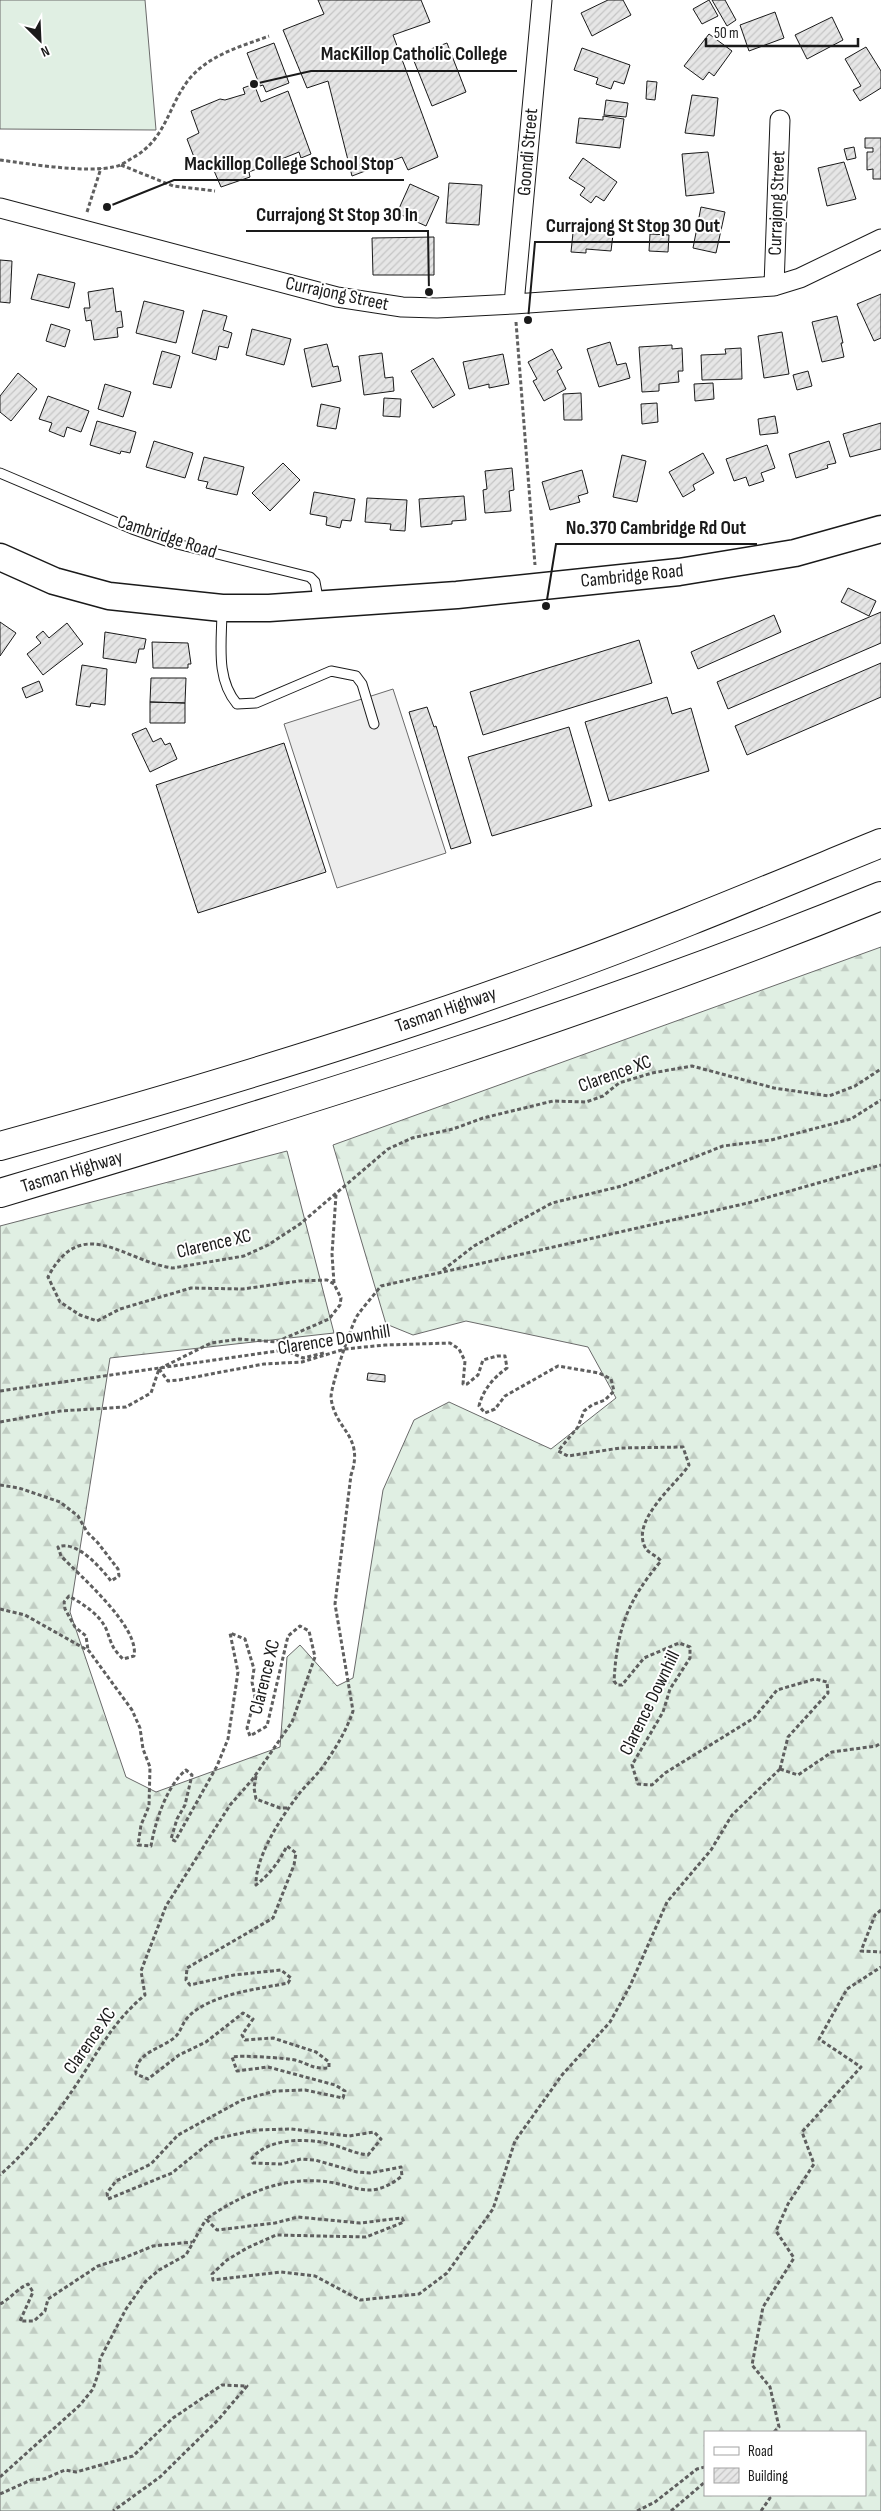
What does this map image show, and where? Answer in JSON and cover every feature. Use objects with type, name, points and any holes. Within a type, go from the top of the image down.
[{"type":"highway","name":"Tasman Highway","points":[[0,1146],[94,1120],[357,1040],[550,974],[736,902],[881,843]]},
{"type":"highway","name":"Tasman Highway","points":[[0,1193],[249,1119],[436,1060],[683,972],[881,896]]},
{"type":"main road","name":"Cambridge Road","points":[[0,557],[54,581],[109,596],[222,608],[319,605],[457,595],[733,564],[795,553],[881,529]]},
{"type":"street","name":"Goondi Street","points":[[514,304],[542,0]]},
{"type":"street","name":"Currajong Street","points":[[774,286],[780,120]]},
{"type":"street","name":"Currajong Street","points":[[0,208],[369,304],[437,308],[774,286],[800,278],[881,239]]},
{"type":"lane","name":"Cambridge Road","points":[[0,473],[132,529],[169,542],[310,577],[316,582],[319,605]]},
{"type":"lane","points":[[222,608],[222,673],[227,692],[237,704],[256,703],[331,671],[356,676],[362,684],[374,724]]},
{"type":"path","points":[[0,160],[43,166],[101,168],[121,165],[151,144],[167,123],[180,94],[190,78],[206,63],[221,54],[269,36]]},
{"type":"path","points":[[121,165],[173,186],[215,191]]},
{"type":"path","points":[[82,230],[101,168]]},
{"type":"path","points":[[514,304],[536,586]]},
{"type":"path","name":"Clarence XC","points":[[334,1284],[326,1280],[299,1281],[244,1289],[191,1288],[120,1310],[97,1321],[80,1315],[60,1302],[48,1277],[60,1259],[70,1249],[100,1244],[162,1267],[174,1268],[244,1256],[268,1245],[300,1224],[388,1149],[412,1138],[453,1129],[483,1118],[552,1101],[586,1102],[603,1096],[620,1083],[652,1072],[692,1066],[774,1088],[829,1096],[854,1086],[881,1069]]},
{"type":"path","points":[[441,1272],[474,1246],[552,1203],[622,1186],[723,1146],[771,1140],[851,1119],[881,1100]]},
{"type":"path","points":[[0,2477],[84,2400],[93,2389],[99,2372],[100,2359],[126,2308],[145,2282],[159,2270],[186,2255],[206,2219],[224,2206],[277,2184],[320,2181],[366,2191],[388,2187],[402,2176],[401,2167],[370,2173],[357,2172],[315,2160],[301,2159],[281,2164],[253,2163],[252,2158],[258,2150],[271,2144],[297,2142],[326,2143],[351,2153],[368,2155],[381,2139],[374,2132],[349,2136],[291,2128],[256,2130],[214,2139],[172,2173],[108,2199],[107,2193],[116,2181],[151,2164],[178,2135],[242,2100],[285,2090],[305,2090],[342,2098],[345,2091],[335,2086],[268,2067],[237,2071],[232,2057],[242,2055],[295,2060],[314,2068],[329,2068],[329,2062],[316,2052],[274,2038],[245,2040],[242,2035],[253,2019],[243,2013],[206,2042],[179,2055],[148,2079],[136,2074],[136,2067],[144,2056],[176,2036],[188,2017],[208,2003],[254,1988],[288,1983],[290,1978],[281,1970],[234,1975],[190,1985],[186,1980],[186,1968],[273,1918],[294,1865],[296,1853],[287,1846],[268,1876],[256,1885],[256,1874],[266,1847],[289,1808],[326,1764],[348,1726],[353,1710],[350,1680],[335,1604],[351,1475],[356,1459],[351,1438],[339,1420],[331,1396],[339,1364],[356,1318],[381,1286],[748,1204],[881,1164]]},
{"type":"path","points":[[0,1422],[60,1411],[126,1408],[151,1393],[159,1369],[211,1343],[239,1339],[276,1342],[329,1319],[340,1305],[341,1298],[334,1284],[332,1254],[336,1193]]},
{"type":"path","name":"Clarence Downhill","points":[[159,1369],[168,1381],[264,1364],[302,1362],[345,1349],[385,1344],[450,1343],[459,1349],[464,1361],[463,1384],[467,1384],[478,1375],[483,1360],[497,1356],[506,1356],[506,1368],[497,1375],[482,1394],[478,1406],[485,1413],[494,1409],[505,1396],[558,1366],[599,1373],[611,1379],[614,1391],[605,1400],[592,1404],[584,1411],[578,1427],[558,1451],[568,1456],[620,1448],[684,1448],[689,1465],[660,1498],[649,1516],[642,1537],[647,1550],[661,1561],[635,1593],[628,1615],[619,1631],[614,1680],[617,1685],[622,1685],[644,1658],[679,1643],[690,1646],[691,1653],[690,1658],[670,1689],[663,1712],[632,1765],[638,1784],[652,1785],[666,1774],[754,1718],[777,1690],[815,1678],[827,1682],[828,1693],[788,1737],[780,1769]]},
{"type":"path","points":[[0,1391],[284,1350],[303,1358],[345,1349]]},
{"type":"path","points":[[0,1485],[18,1488],[60,1502],[78,1516],[87,1532],[118,1569],[119,1576],[111,1580],[75,1548],[58,1547],[61,1556],[104,1600],[132,1636],[135,1650],[134,1656],[124,1659],[110,1644],[107,1630],[96,1614],[69,1596],[64,1602],[65,1609],[75,1627],[86,1636],[88,1650]]},
{"type":"path","name":"Clarence XC","points":[[0,1609],[25,1615],[88,1650],[132,1710],[140,1728],[143,1749],[150,1767],[148,1806],[138,1844],[151,1846],[154,1825],[168,1793],[181,1774],[186,1770],[192,1775],[185,1806],[172,1831],[171,1839],[174,1841],[218,1766],[228,1739],[238,1672],[230,1633],[245,1639],[254,1669],[252,1682],[256,1697],[247,1728],[250,1736],[267,1726],[288,1636],[300,1626],[308,1631],[315,1657],[292,1722],[256,1774],[230,1805],[166,1906],[141,1970],[145,1995],[116,2022],[72,2091],[48,2123],[0,2175]]},
{"type":"path","points":[[206,2219],[217,2230],[275,2223],[298,2217],[360,2223],[402,2218],[404,2222],[366,2237],[276,2234],[227,2260],[212,2274],[213,2280],[281,2272],[314,2276],[360,2300],[419,2294],[446,2273],[493,2209],[515,2141],[562,2075],[610,2022],[630,1986],[667,1902],[711,1850],[732,1815],[780,1769],[798,1775],[832,1752],[876,1746],[881,1743]]},
{"type":"path","points":[[256,1774],[254,1788],[256,1799],[280,1808],[289,1808]]},
{"type":"path","points":[[881,1910],[875,1915],[862,1951],[881,1952]]},
{"type":"path","points":[[775,2431],[779,2427],[770,2387],[752,2365],[763,2307],[794,2258],[776,2231],[788,2204],[814,2164],[802,2132],[861,2067],[819,2039],[847,1989],[881,1967]]},
{"type":"path","points":[[0,2304],[9,2299],[18,2289],[28,2284],[33,2292],[20,2321],[34,2321],[45,2311],[48,2299],[98,2266],[153,2246],[193,2242]]},
{"type":"path","points":[[0,2494],[30,2480],[44,2480],[65,2470],[76,2472],[133,2456],[173,2418],[222,2384],[247,2386],[218,2420],[160,2478],[113,2511]]},
{"type":"path","points":[[637,2511],[655,2502],[697,2469],[704,2467]]},
{"type":"path","points":[[671,2511],[704,2483]]},
{"type":"path","points":[[761,2511],[770,2498],[769,2496]]},
{"type":"green space","points":[[0,0],[145,0],[156,130],[0,129]]},
{"type":"green space","points":[[881,947],[881,2511],[0,2511],[0,1226],[287,1151],[334,1333],[110,1358],[70,1612],[126,1777],[156,1792],[280,1747],[287,1657],[300,1645],[337,1686],[353,1678],[383,1490],[414,1420],[449,1402],[551,1449],[616,1398],[588,1347],[466,1321],[413,1335],[386,1324],[333,1145]]},
{"type":"shaded area","points":[[393,689],[446,853],[337,888],[284,724]]},
{"type":"building","points":[[318,0],[421,0],[430,22],[393,35],[438,157],[408,170],[402,157],[352,176],[328,81],[307,88],[283,30],[324,14]]},
{"type":"building","points":[[608,0],[623,0],[631,15],[592,36],[581,13]]},
{"type":"building","points":[[709,0],[718,16],[702,24],[693,9]]},
{"type":"building","points":[[712,0],[725,0],[736,20],[727,26]]},
{"type":"building","points":[[775,12],[784,38],[749,51],[740,25]]},
{"type":"building","points":[[832,17],[843,40],[807,59],[795,35]]},
{"type":"building","points":[[709,34],[732,51],[714,76],[709,72],[703,80],[684,66]]},
{"type":"building","points":[[274,43],[289,83],[266,92],[263,85],[260,86],[247,53]]},
{"type":"building","points":[[447,43],[466,92],[432,106],[412,56]]},
{"type":"building","points":[[866,47],[881,71],[881,88],[860,101],[853,90],[861,86],[845,59]]},
{"type":"building","points":[[582,48],[630,65],[624,84],[614,81],[611,89],[596,84],[598,78],[574,70]]},
{"type":"building","points":[[647,81],[657,82],[655,100],[646,99]]},
{"type":"building","points":[[254,84],[261,102],[288,91],[311,154],[301,158],[299,152],[249,172],[250,177],[221,187],[212,166],[199,170],[187,139],[199,133],[191,111],[220,99],[225,100],[245,94],[243,88]]},
{"type":"building","points":[[692,95],[718,98],[714,136],[685,133]]},
{"type":"building","points":[[606,100],[628,103],[626,117],[604,115]]},
{"type":"building","points":[[603,116],[624,119],[620,148],[576,143],[579,118],[603,120]]},
{"type":"building","points":[[865,138],[881,138],[881,179],[873,179],[873,169],[867,170],[867,152],[873,152],[873,148],[865,148]]},
{"type":"building","points":[[854,147],[856,158],[847,160],[844,149]]},
{"type":"building","points":[[708,152],[714,193],[686,196],[682,154]]},
{"type":"building","points":[[583,158],[617,182],[604,201],[596,196],[591,203],[580,195],[585,188],[569,178]]},
{"type":"building","points":[[844,162],[856,199],[827,206],[818,168]]},
{"type":"building","points":[[449,183],[482,185],[479,225],[446,223]]},
{"type":"building","points":[[410,184],[439,197],[426,226],[397,213]]},
{"type":"building","points":[[701,207],[725,212],[716,253],[693,248]]},
{"type":"building","points":[[574,223],[614,226],[611,251],[586,249],[586,253],[571,252]]},
{"type":"building","points":[[650,234],[669,235],[668,252],[649,251]]},
{"type":"building","points":[[434,237],[434,275],[373,275],[372,238]]},
{"type":"building","points":[[0,260],[12,261],[10,303],[0,302]]},
{"type":"building","points":[[38,274],[75,283],[69,308],[31,299]]},
{"type":"building","points":[[113,288],[116,312],[121,311],[123,327],[117,328],[118,337],[94,340],[91,320],[86,321],[84,308],[90,308],[88,292]]},
{"type":"building","points":[[881,294],[881,338],[874,341],[857,304]]},
{"type":"building","points":[[144,301],[184,311],[176,343],[136,333]]},
{"type":"building","points":[[203,310],[227,316],[223,330],[232,333],[228,348],[219,346],[216,360],[192,353]]},
{"type":"building","points":[[837,316],[844,357],[822,362],[812,322]]},
{"type":"building","points":[[51,324],[70,330],[65,347],[46,341]]},
{"type":"building","points":[[252,329],[291,339],[284,365],[246,355]]},
{"type":"building","points":[[782,332],[789,374],[764,378],[758,336]]},
{"type":"building","points":[[610,342],[617,365],[626,363],[630,378],[599,387],[587,349]]},
{"type":"building","points":[[327,344],[333,367],[338,366],[341,381],[312,387],[304,349]]},
{"type":"building","points":[[672,345],[672,349],[682,348],[683,371],[678,371],[679,382],[659,384],[659,391],[642,392],[639,347]]},
{"type":"building","points":[[741,348],[742,379],[702,380],[701,355],[726,354],[725,349]]},
{"type":"building","points":[[552,349],[562,368],[557,371],[566,389],[544,401],[533,381],[537,379],[528,362]]},
{"type":"building","points":[[162,351],[180,356],[171,388],[153,384]]},
{"type":"building","points":[[382,353],[385,378],[393,377],[394,391],[364,395],[359,356]]},
{"type":"building","points":[[503,354],[509,384],[489,388],[489,384],[469,389],[463,362]]},
{"type":"building","points":[[433,358],[455,395],[433,408],[411,371]]},
{"type":"building","points":[[808,371],[812,386],[797,390],[793,375]]},
{"type":"building","points":[[18,373],[37,389],[11,421],[0,412],[0,396]]},
{"type":"building","points":[[713,383],[714,399],[695,401],[694,384]]},
{"type":"building","points":[[105,384],[131,392],[123,417],[98,409]]},
{"type":"building","points":[[581,393],[582,420],[564,420],[563,394]]},
{"type":"building","points":[[48,396],[89,411],[81,432],[67,427],[64,437],[49,431],[52,423],[39,419]]},
{"type":"building","points":[[384,398],[401,399],[400,417],[383,416]]},
{"type":"building","points":[[657,403],[658,422],[642,424],[641,404]]},
{"type":"building","points":[[321,404],[340,408],[336,429],[317,426]]},
{"type":"building","points":[[775,416],[778,433],[760,435],[758,419]]},
{"type":"building","points":[[97,421],[136,432],[130,453],[121,451],[120,454],[90,445]]},
{"type":"building","points":[[881,423],[881,449],[850,457],[843,434]]},
{"type":"building","points":[[154,441],[193,453],[185,478],[146,467]]},
{"type":"building","points":[[829,441],[836,463],[827,465],[828,468],[796,478],[789,454]]},
{"type":"building","points":[[767,445],[775,468],[761,473],[764,481],[749,486],[746,477],[734,481],[726,459]]},
{"type":"building","points":[[703,453],[714,473],[693,485],[695,490],[683,497],[669,472]]},
{"type":"building","points":[[622,455],[646,461],[637,502],[613,497]]},
{"type":"building","points":[[204,457],[244,467],[237,495],[206,488],[208,482],[198,480]]},
{"type":"building","points":[[283,463],[300,480],[270,511],[252,493]]},
{"type":"building","points":[[512,468],[514,490],[509,491],[511,511],[485,513],[483,490],[487,489],[485,471]]},
{"type":"building","points":[[582,470],[588,493],[578,496],[580,502],[550,510],[542,482]]},
{"type":"building","points":[[314,492],[355,499],[351,521],[342,520],[340,528],[326,525],[327,517],[310,514]]},
{"type":"building","points":[[464,496],[466,520],[452,521],[452,524],[421,527],[419,499]]},
{"type":"building","points":[[367,498],[407,500],[405,531],[390,530],[391,524],[365,522]]},
{"type":"building","points":[[848,588],[876,601],[869,616],[841,602]]},
{"type":"building","points":[[881,612],[881,643],[728,709],[717,682]]},
{"type":"building","points":[[774,615],[781,632],[698,669],[691,652]]},
{"type":"building","points":[[0,622],[16,633],[0,656]]},
{"type":"building","points":[[67,623],[83,644],[43,675],[27,654],[41,643],[36,637],[43,631],[49,638]]},
{"type":"building","points":[[105,632],[146,639],[144,649],[139,649],[136,663],[103,658]]},
{"type":"building","points":[[639,640],[652,683],[483,735],[470,692]]},
{"type":"building","points":[[152,642],[188,643],[191,664],[188,664],[188,668],[153,668]]},
{"type":"building","points":[[881,663],[881,697],[747,755],[735,726]]},
{"type":"building","points":[[82,665],[107,669],[105,705],[91,703],[90,707],[76,705]]},
{"type":"building","points":[[151,678],[186,678],[185,703],[150,702]]},
{"type":"building","points":[[39,681],[43,691],[26,698],[22,688]]},
{"type":"building","points":[[667,697],[672,714],[691,708],[709,771],[609,801],[585,722]]},
{"type":"building","points":[[150,702],[185,703],[185,723],[150,723]]},
{"type":"building","points":[[427,707],[434,727],[436,726],[471,843],[451,849],[409,712]]},
{"type":"building","points":[[569,727],[592,806],[492,836],[468,757]]},
{"type":"building","points":[[146,728],[153,742],[161,738],[165,745],[170,743],[177,759],[150,772],[132,734]]},
{"type":"building","points":[[284,743],[326,872],[198,913],[156,785]]},
{"type":"building","points":[[368,1373],[385,1375],[385,1382],[367,1380]]},
{"type":"place","name":"MacKillop Catholic College","points":[[254,84]]},
{"type":"place","name":"Mackillop College School Stop","points":[[107,207]]},
{"type":"place","name":"Currajong St Stop 30 In","points":[[429,292]]},
{"type":"place","name":"Currajong St Stop 30 Out","points":[[528,320]]},
{"type":"place","name":"No.370 Cambridge Rd Out","points":[[546,606]]}]
